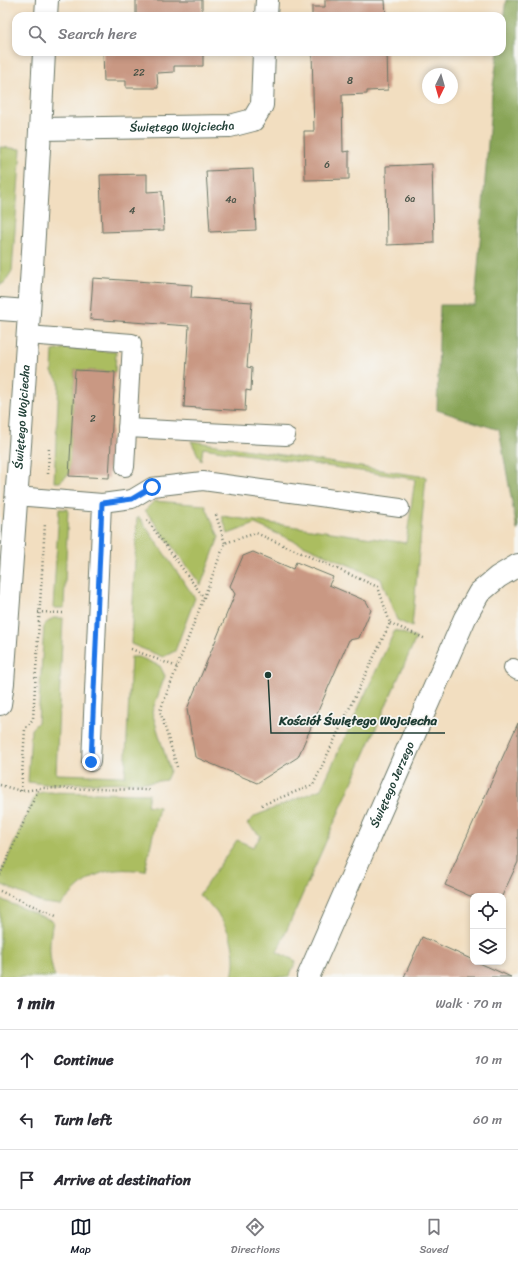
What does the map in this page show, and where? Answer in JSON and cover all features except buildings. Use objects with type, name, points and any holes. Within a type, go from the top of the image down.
[{"type":"street","points":[[46,12],[47,0]]},
{"type":"street","points":[[266,12],[267,0]]},
{"type":"street","name":"Świętego Wojciecha","points":[[0,704],[3,683],[41,129],[44,56]]},
{"type":"street","name":"Świętego Wojciecha","points":[[41,129],[230,126],[253,120],[262,106],[264,56]]},
{"type":"street","points":[[0,309],[28,311]]},
{"type":"street","name":"Świętego Jerzego","points":[[308,977],[465,618],[479,593],[498,577],[518,565]]},
{"type":"lane","points":[[27,335],[132,343],[124,467]]},
{"type":"lane","points":[[127,428],[286,436]]},
{"type":"lane","points":[[16,496],[102,503],[132,499],[152,487],[203,481],[400,508]]},
{"type":"lane","points":[[91,762],[102,503]]},
{"type":"path","points":[[132,499],[204,599]]},
{"type":"path","points":[[177,767],[160,711],[225,543],[216,515]]},
{"type":"path","points":[[225,543],[256,533],[378,587],[390,623],[314,785],[259,806]]},
{"type":"path","points":[[390,623],[411,631],[451,651]]},
{"type":"path","points":[[131,649],[177,667]]},
{"type":"path","points":[[0,785],[21,791],[38,788],[150,790]]},
{"type":"path","points":[[0,875],[38,788]]},
{"type":"path","points":[[0,891],[56,916]]},
{"type":"green space","points":[[506,0],[518,0],[518,530],[499,430],[437,410],[440,305],[475,305],[492,93],[497,56],[506,56],[506,12],[504,12]]},
{"type":"green space","points":[[0,147],[21,149],[12,271],[4,283],[0,285]]},
{"type":"green space","points":[[66,348],[116,352],[115,372],[75,370],[70,473],[60,482],[54,482],[59,382],[52,372],[53,351]]},
{"type":"green space","points":[[191,441],[426,477],[412,627],[397,620],[381,579],[255,524],[228,534],[222,516],[406,543],[415,479],[203,448],[201,461]]},
{"type":"green space","points":[[154,501],[205,505],[219,537],[201,585],[145,510]]},
{"type":"green space","points":[[59,509],[68,509],[64,608],[53,608]]},
{"type":"green space","points":[[139,517],[195,598],[175,651],[163,657],[131,644],[137,518]]},
{"type":"green space","points":[[53,618],[63,618],[56,774],[125,776],[131,657],[139,657],[160,666],[165,676],[152,712],[170,771],[166,780],[152,782],[44,784],[28,782],[31,729],[38,722],[44,625]]},
{"type":"green space","points":[[395,630],[416,638],[277,952],[296,961],[289,977],[232,977],[234,954],[232,942],[228,932],[223,921],[216,912],[199,895],[237,840],[253,847],[261,836],[247,824],[255,816],[321,789]]},
{"type":"green space","points":[[43,792],[149,794],[147,805],[159,807],[145,871],[118,870],[98,874],[80,886],[61,905],[43,903],[0,884],[0,875],[36,794]]},
{"type":"green space","points":[[0,899],[53,921],[50,949],[51,963],[55,977],[0,977]]},
{"type":"place","name":"Kościół Świętego Wojciecha","points":[[268,675]]},
{"type":"route","points":[[91,762],[102,503],[132,499],[152,487]]}]
